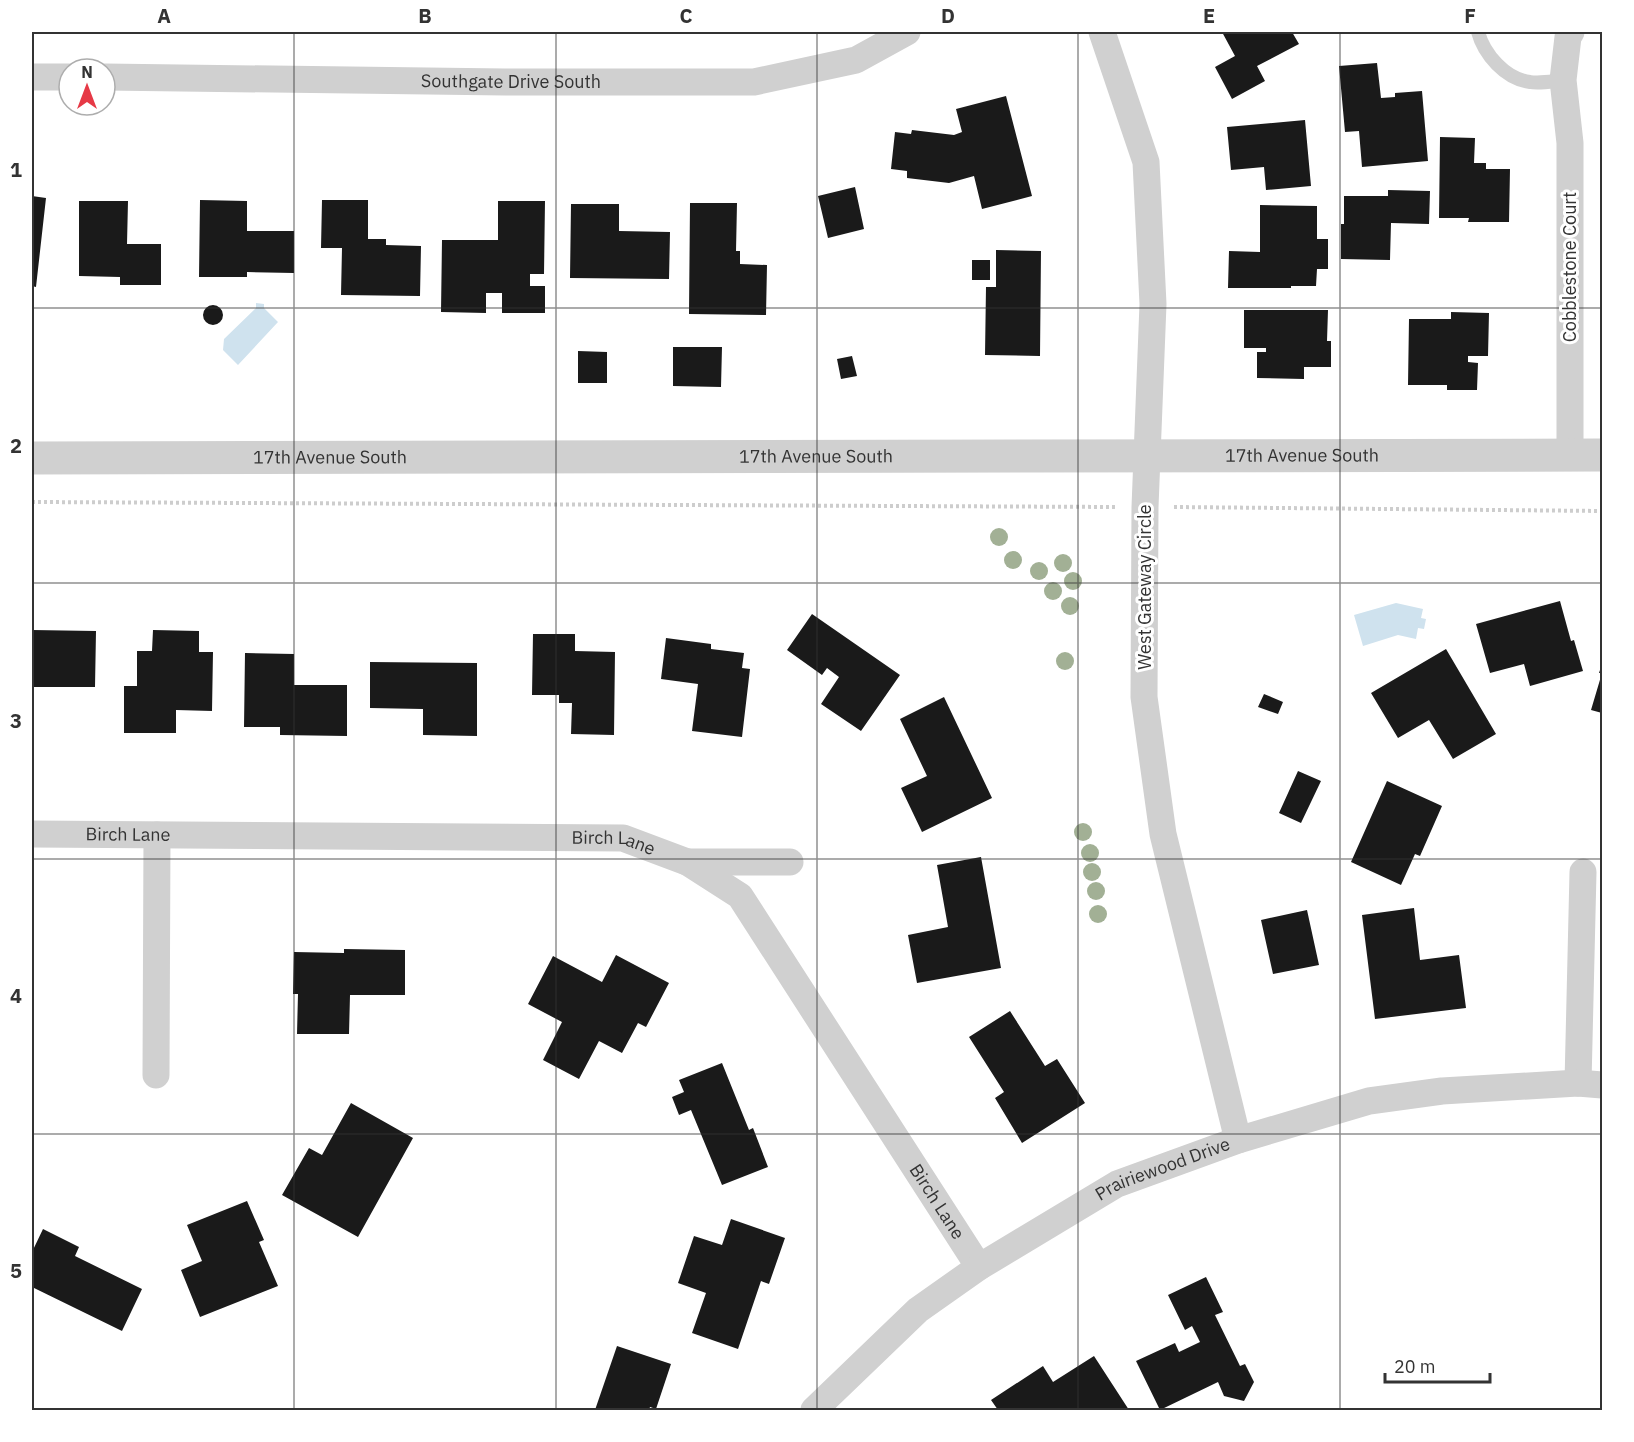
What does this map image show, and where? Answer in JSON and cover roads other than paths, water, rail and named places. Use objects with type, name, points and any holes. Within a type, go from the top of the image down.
[{"type":"street","name":"Southgate Drive South","points":[[117,77],[505,82],[754,82],[856,60],[907,32]]},
{"type":"street","name":"West Gateway Circle","points":[[1102,32],[1146,162],[1153,304],[1145,507],[1144,697],[1162,834],[1238,1140]]},
{"type":"street","name":"Cobblestone Court","points":[[1570,455],[1570,143],[1563,80],[1568,37],[1571,32]]},
{"type":"street","points":[[32,76],[57,77]]},
{"type":"street","name":"17th Avenue South","points":[[32,458],[1602,455]]},
{"type":"street","name":"Birch Lane","points":[[32,834],[623,838],[687,862],[740,896],[979,1268]]},
{"type":"street","points":[[156,1076],[157,835]]},
{"type":"street","points":[[687,862],[790,862]]},
{"type":"street","name":"Prairiewood Drive","points":[[814,1410],[918,1310],[979,1268],[1117,1184],[1238,1140],[1369,1101],[1442,1090],[1590,1084],[1583,872]]},
{"type":"lane","points":[[1478,32],[1487,53],[1506,73],[1529,82],[1563,80]]},
{"type":"water","points":[[256,303],[264,304],[264,308],[278,322],[238,365],[223,350],[224,339],[256,308]]},
{"type":"water","points":[[1396,603],[1423,609],[1421,618],[1426,619],[1424,629],[1418,628],[1416,639],[1398,635],[1363,646],[1354,615]]}]
